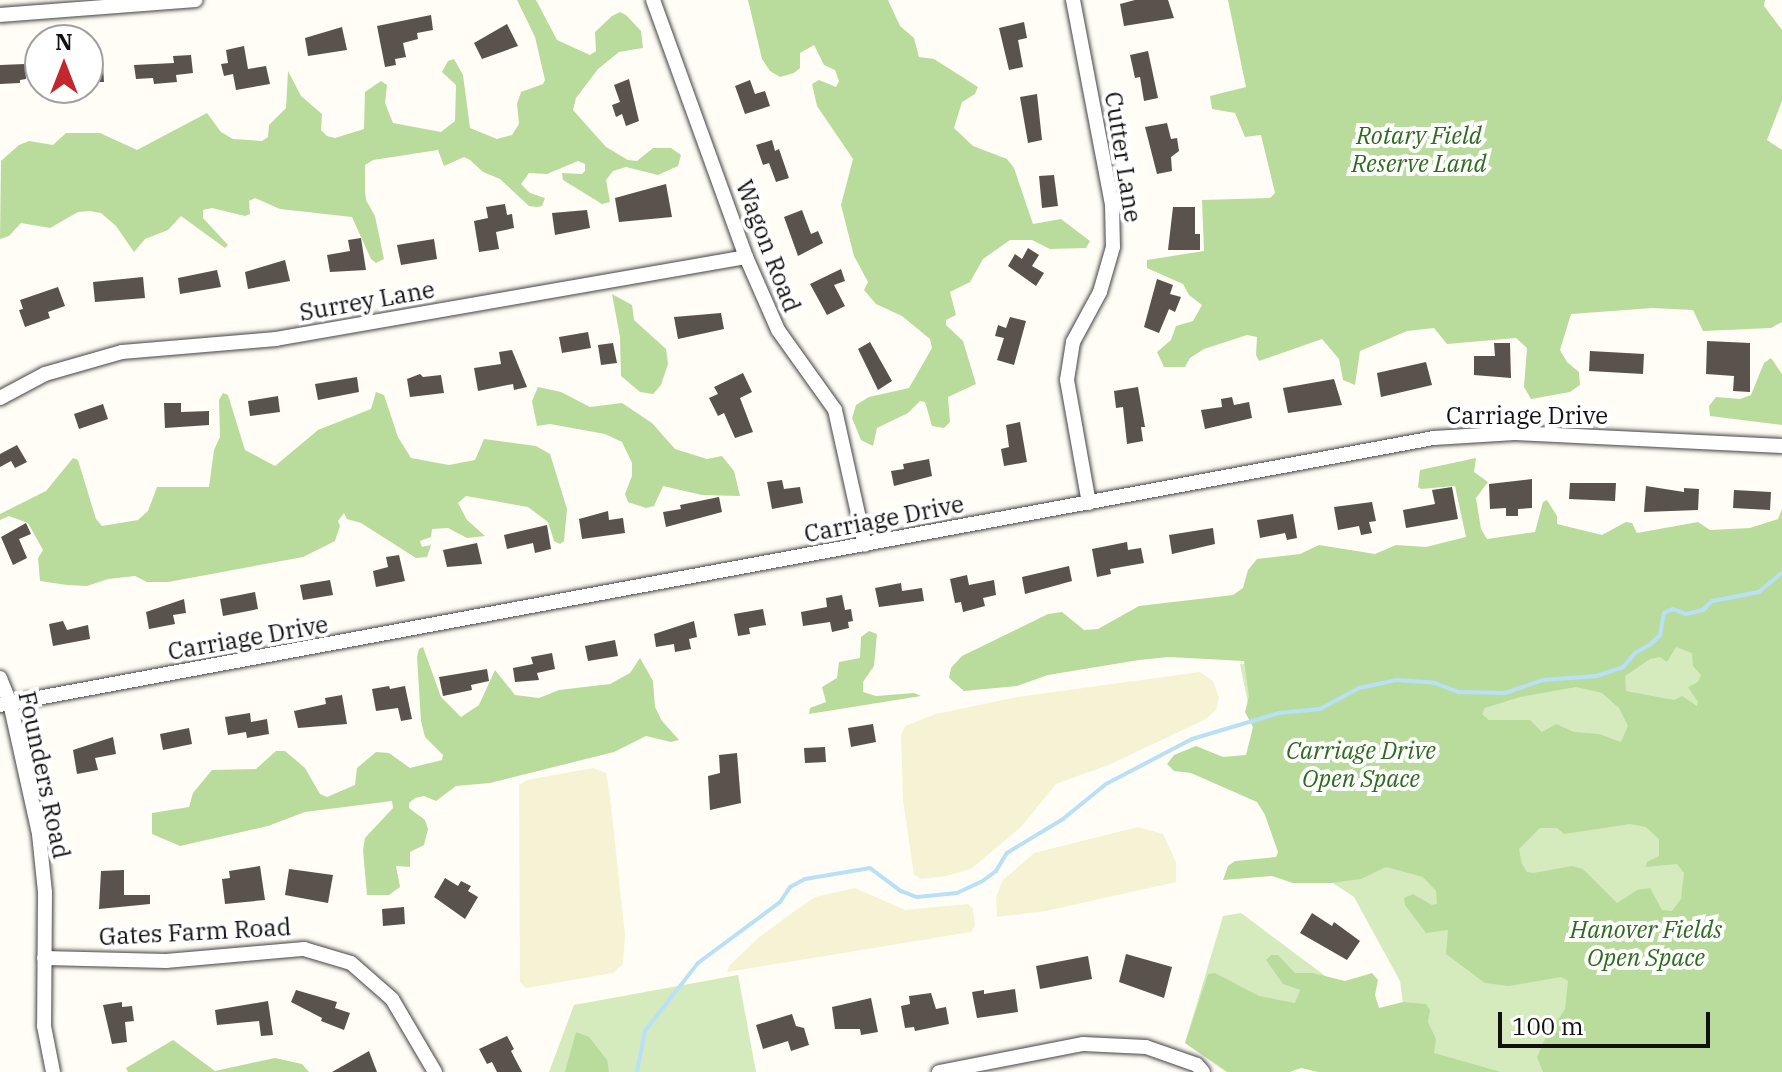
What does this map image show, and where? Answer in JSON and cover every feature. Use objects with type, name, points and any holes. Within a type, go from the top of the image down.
[{"type":"street","points":[[0,15],[195,0]]},
{"type":"street","name":"Wagon Road","points":[[653,0],[746,257],[778,330],[835,410],[865,545]]},
{"type":"street","name":"Cutter Lane","points":[[1073,0],[1112,204],[1113,247],[1100,292],[1073,342],[1067,380],[1089,503]]},
{"type":"street","name":"Surrey Lane","points":[[0,398],[45,374],[122,352],[276,339],[746,257]]},
{"type":"street","name":"Carriage Drive","points":[[5,704],[1434,438],[1515,433],[1782,446]]},
{"type":"street","name":"Founders Road","points":[[0,678],[39,834],[45,892],[44,1026],[53,1072]]},
{"type":"street","name":"Gates Farm Road","points":[[44,958],[166,961],[304,949],[351,963],[392,999],[435,1072]]},
{"type":"street","points":[[939,1072],[1083,1044],[1146,1047],[1197,1065],[1203,1072]]},
{"type":"shaded area","points":[[1200,672],[1213,681],[1219,698],[1216,710],[1206,719],[1111,764],[1056,784],[1021,827],[971,869],[921,879],[914,875],[903,800],[901,736],[905,726],[936,714],[1017,697]]},
{"type":"shaded area","points":[[593,768],[606,773],[610,797],[625,934],[623,964],[613,973],[526,988],[520,982],[519,785],[527,780]]},
{"type":"shaded area","points":[[1138,827],[1163,834],[1176,862],[1176,882],[1046,911],[997,917],[996,898],[1002,881],[1034,853]]},
{"type":"shaded area","points":[[855,888],[905,910],[968,904],[973,909],[975,926],[971,932],[727,972],[729,966],[757,939],[815,897]]},
{"type":"green space","points":[[517,0],[536,0],[557,40],[590,55],[596,51],[595,32],[612,16],[620,12],[626,15],[641,31],[643,48],[619,52],[598,69],[576,98],[573,110],[606,147],[628,160],[637,161],[653,148],[671,148],[681,155],[678,166],[658,175],[626,167],[613,171],[606,180],[610,202],[602,204],[563,180],[562,173],[582,174],[585,171],[585,164],[578,161],[547,174],[529,173],[521,184],[530,193],[545,198],[542,206],[537,207],[529,206],[500,179],[483,172],[464,157],[444,166],[438,150],[373,160],[365,165],[365,190],[366,200],[375,216],[384,259],[376,263],[371,259],[352,217],[280,209],[255,198],[249,201],[250,214],[245,216],[212,208],[203,210],[203,218],[228,245],[225,248],[181,216],[168,230],[145,239],[134,252],[116,226],[101,213],[90,211],[78,212],[50,228],[21,223],[9,236],[0,239],[1,161],[19,145],[29,141],[53,145],[66,133],[100,133],[137,150],[207,113],[221,132],[233,139],[262,141],[268,137],[269,125],[286,108],[288,71],[301,96],[322,114],[321,130],[327,136],[335,138],[364,129],[365,92],[381,81],[387,85],[385,103],[393,123],[441,132],[455,121],[456,85],[442,72],[448,61],[454,59],[463,75],[470,128],[497,139],[512,135],[519,124],[517,104],[521,92],[543,84],[545,80],[535,37]]},
{"type":"green space","points":[[748,0],[888,0],[900,26],[914,38],[919,57],[934,59],[978,87],[975,94],[962,102],[954,128],[973,146],[1007,159],[1014,168],[1033,224],[1061,219],[1090,241],[1086,248],[1050,249],[1032,240],[1010,240],[983,259],[970,282],[950,292],[956,315],[946,320],[946,325],[963,341],[976,384],[948,397],[950,422],[944,428],[932,426],[925,402],[920,401],[908,413],[877,428],[873,446],[861,440],[852,418],[856,405],[869,397],[909,388],[932,348],[930,339],[902,316],[876,304],[864,290],[868,282],[854,256],[841,205],[853,159],[817,106],[812,84],[819,80],[836,87],[839,81],[835,70],[824,65],[814,45],[800,53],[800,68],[794,73],[780,77],[770,71],[762,59]]},
{"type":"green space","name":"Rotary Field Reserve Land","points":[[1228,0],[1765,0],[1764,6],[1782,30],[1782,101],[1767,140],[1782,150],[1782,322],[1771,328],[1703,331],[1693,310],[1653,308],[1571,314],[1560,350],[1567,362],[1579,372],[1580,385],[1570,392],[1531,399],[1524,387],[1527,348],[1516,338],[1447,344],[1434,328],[1407,331],[1360,351],[1355,385],[1343,380],[1339,359],[1322,339],[1259,361],[1256,355],[1257,337],[1247,335],[1204,349],[1190,358],[1185,367],[1164,367],[1157,352],[1171,340],[1176,326],[1193,321],[1202,305],[1189,295],[1183,284],[1147,268],[1147,260],[1204,251],[1202,200],[1270,198],[1275,193],[1261,135],[1245,137],[1235,113],[1212,109],[1210,96],[1246,87]]},
{"type":"green space","points":[[612,294],[632,305],[634,320],[666,349],[668,364],[661,385],[653,394],[640,392],[621,376],[620,337]]},
{"type":"green space","points":[[1771,358],[1782,374],[1782,425],[1710,416],[1709,406],[1716,397],[1740,399],[1751,395],[1764,363]]},
{"type":"green space","points":[[538,387],[561,392],[590,407],[622,403],[652,423],[675,449],[707,459],[722,456],[734,471],[740,496],[702,495],[663,486],[654,506],[646,508],[628,502],[625,494],[632,476],[632,463],[622,442],[605,434],[550,424],[537,426],[532,401]]},
{"type":"green space","points":[[376,392],[384,395],[398,437],[411,458],[449,465],[475,460],[484,439],[536,446],[550,454],[567,509],[564,541],[560,544],[554,541],[548,522],[528,507],[466,496],[458,503],[467,520],[485,536],[467,538],[448,528],[432,529],[431,537],[420,541],[422,547],[431,545],[427,557],[416,558],[361,523],[347,519],[344,513],[338,521],[340,526],[335,541],[303,557],[168,582],[147,582],[135,576],[108,579],[87,586],[40,581],[38,558],[43,550],[28,523],[9,516],[0,520],[0,514],[46,491],[73,458],[78,460],[96,519],[102,526],[138,520],[148,511],[157,487],[209,487],[214,450],[220,437],[219,400],[223,393],[228,395],[245,450],[275,466],[318,430],[371,409]]},
{"type":"green space","points":[[1476,458],[1474,472],[1488,482],[1476,498],[1481,529],[1487,539],[1535,532],[1543,502],[1547,500],[1557,516],[1557,524],[1602,535],[1626,522],[1632,523],[1637,533],[1698,522],[1710,530],[1750,528],[1778,519],[1782,509],[1782,1072],[1543,1072],[1537,1057],[1565,1009],[1568,981],[1561,977],[1509,986],[1485,983],[1446,954],[1448,930],[1426,933],[1405,905],[1404,898],[1413,894],[1432,905],[1437,904],[1436,891],[1423,877],[1386,867],[1361,879],[1330,883],[1293,883],[1272,876],[1223,880],[1228,866],[1235,861],[1276,857],[1278,852],[1265,815],[1257,802],[1191,773],[1174,771],[1167,764],[1174,755],[1196,746],[1223,757],[1246,755],[1253,727],[1245,712],[1249,696],[1244,661],[1169,657],[1139,660],[1048,675],[1017,686],[964,691],[949,678],[951,668],[962,656],[1048,614],[1062,612],[1084,630],[1098,629],[1139,606],[1233,595],[1243,588],[1248,570],[1257,559],[1300,554],[1319,545],[1375,554],[1396,545],[1426,547],[1466,537],[1455,486],[1421,489],[1418,487],[1420,470]],"holes":[[[1676,647],[1692,653],[1693,666],[1701,675],[1698,682],[1688,687],[1698,702],[1697,706],[1682,696],[1674,700],[1626,691],[1625,676],[1650,659],[1660,657],[1667,662]],[[1576,687],[1602,693],[1619,708],[1628,726],[1621,742],[1599,734],[1574,732],[1556,724],[1542,732],[1530,720],[1489,720],[1482,714],[1485,708],[1520,697]],[[1630,824],[1646,827],[1659,839],[1659,856],[1647,862],[1646,867],[1677,864],[1684,873],[1681,899],[1672,911],[1662,910],[1650,888],[1637,890],[1617,903],[1583,869],[1572,866],[1527,872],[1519,849],[1540,828],[1557,828],[1564,834]]]},
{"type":"green space","points":[[1716,592],[1782,1072],[1413,1072],[1408,1049],[1280,1072],[1226,1072],[1185,1043],[1223,916],[1241,913],[1324,975],[1339,1057],[1408,1044],[1400,981],[1354,897],[1316,872],[1284,878],[1240,664],[1418,669]]},
{"type":"green space","points":[[869,631],[877,634],[874,666],[863,682],[863,692],[876,696],[914,693],[921,696],[809,714],[810,708],[826,702],[822,687],[837,678],[839,662],[860,658],[861,637]]},
{"type":"green space","points":[[423,647],[441,697],[461,717],[479,705],[495,670],[515,695],[539,698],[559,690],[610,684],[630,673],[640,658],[653,681],[655,707],[662,721],[679,740],[671,742],[646,736],[614,752],[490,783],[456,786],[436,801],[424,796],[415,798],[409,803],[409,808],[425,820],[428,829],[424,845],[410,852],[410,867],[396,866],[400,887],[389,895],[367,895],[363,850],[365,838],[393,808],[392,801],[305,812],[268,826],[180,846],[152,834],[152,813],[189,807],[193,793],[212,770],[256,769],[276,751],[285,751],[305,768],[320,794],[327,797],[355,785],[357,768],[376,752],[389,753],[410,768],[442,760],[443,755],[425,737],[421,721],[417,657],[419,649]]},
{"type":"green space","points":[[1271,955],[1278,955],[1295,973],[1313,973],[1345,981],[1372,973],[1378,980],[1375,995],[1379,1008],[1403,1002],[1426,1004],[1430,1010],[1428,1022],[1436,1039],[1434,1053],[1501,1072],[1318,1072],[1301,1068],[1290,1072],[1228,1072],[1185,1043],[1208,974],[1215,973],[1259,996],[1295,1003],[1300,990],[1283,984],[1266,960]]},
{"type":"green space","points":[[738,975],[756,1072],[549,1072],[574,1005]]},
{"type":"green space","points":[[576,1032],[589,1037],[607,1060],[609,1072],[565,1072]]},
{"type":"green space","points":[[173,1040],[215,1071],[275,1058],[302,1064],[309,1072],[128,1072],[126,1068]]},
{"type":"building","points":[[1135,0],[1168,0],[1174,18],[1124,26],[1120,4]]},
{"type":"building","points":[[431,15],[433,30],[417,33],[418,39],[403,43],[406,57],[395,59],[396,65],[385,67],[377,26]]},
{"type":"building","points":[[1024,22],[1027,38],[1018,40],[1023,67],[1009,70],[999,28]]},
{"type":"building","points":[[507,24],[518,46],[482,59],[474,43]]},
{"type":"building","points":[[342,27],[347,50],[308,56],[305,38]]},
{"type":"building","points":[[244,46],[248,69],[266,66],[270,84],[236,90],[233,74],[224,76],[221,64],[228,63],[226,50]]},
{"type":"building","points":[[1148,51],[1158,98],[1144,101],[1140,77],[1135,78],[1130,55]]},
{"type":"building","points":[[191,55],[193,73],[176,75],[177,82],[154,84],[153,78],[136,79],[134,65],[174,63],[173,56]]},
{"type":"building","points":[[24,64],[24,79],[20,83],[0,84],[0,65]]},
{"type":"building","points":[[629,79],[639,121],[626,126],[622,114],[616,117],[612,105],[620,102],[614,85]]},
{"type":"building","points":[[750,80],[755,94],[765,91],[770,106],[745,114],[735,86]]},
{"type":"building","points":[[1037,94],[1042,140],[1028,143],[1020,97]]},
{"type":"building","points":[[1167,123],[1171,139],[1177,138],[1179,151],[1171,157],[1172,171],[1157,174],[1145,127]]},
{"type":"building","points":[[772,140],[775,151],[779,149],[789,178],[776,182],[769,163],[763,165],[756,145]]},
{"type":"building","points":[[1054,175],[1058,206],[1042,208],[1039,176]]},
{"type":"building","points":[[666,184],[672,217],[619,222],[615,198]]},
{"type":"building","points":[[505,204],[507,215],[512,214],[514,228],[496,232],[499,249],[479,252],[474,221],[488,218],[486,207]]},
{"type":"building","points":[[1173,207],[1195,207],[1195,234],[1200,234],[1200,250],[1168,250]]},
{"type":"building","points":[[587,210],[590,228],[555,235],[552,213]]},
{"type":"building","points":[[802,210],[811,234],[818,231],[823,243],[798,256],[784,217]]},
{"type":"building","points":[[361,238],[366,270],[330,272],[327,255],[350,251],[348,240]]},
{"type":"building","points":[[434,239],[437,259],[401,265],[397,245]]},
{"type":"building","points":[[1028,248],[1039,255],[1032,266],[1044,273],[1036,286],[1008,266],[1015,254],[1022,259]]},
{"type":"building","points":[[285,260],[290,281],[248,289],[245,272]]},
{"type":"building","points":[[841,269],[845,281],[834,285],[845,306],[827,315],[810,284]]},
{"type":"building","points":[[217,270],[221,287],[180,294],[178,278]]},
{"type":"building","points":[[143,277],[145,298],[95,302],[93,282]]},
{"type":"building","points":[[1157,279],[1173,285],[1170,294],[1181,297],[1175,312],[1169,309],[1159,333],[1144,327]]},
{"type":"building","points":[[58,287],[65,306],[48,312],[50,318],[25,327],[19,310],[23,309],[20,300]]},
{"type":"building","points":[[721,313],[724,329],[678,339],[674,317]]},
{"type":"building","points":[[1010,317],[1026,321],[1014,365],[997,360],[1004,338],[995,336],[998,325],[1006,328]]},
{"type":"building","points":[[588,332],[591,348],[562,353],[559,337]]},
{"type":"building","points":[[1707,341],[1750,343],[1750,392],[1733,391],[1734,376],[1706,374]]},
{"type":"building","points":[[870,342],[892,381],[878,390],[858,349]]},
{"type":"building","points":[[613,343],[617,363],[601,365],[598,345]]},
{"type":"building","points":[[1494,343],[1510,343],[1511,378],[1474,375],[1474,356],[1495,356]]},
{"type":"building","points":[[512,350],[527,387],[514,390],[513,384],[478,391],[474,368],[501,364],[499,352]]},
{"type":"building","points":[[1590,351],[1644,354],[1643,374],[1589,371]]},
{"type":"building","points":[[1426,362],[1432,385],[1381,397],[1377,373]]},
{"type":"building","points":[[743,373],[752,392],[740,398],[753,432],[735,438],[724,413],[718,416],[709,398],[718,394],[714,387]]},
{"type":"building","points":[[420,374],[423,377],[441,375],[444,393],[410,397],[407,379]]},
{"type":"building","points":[[357,377],[359,392],[318,400],[315,384]]},
{"type":"building","points":[[1334,379],[1342,405],[1288,413],[1283,388]]},
{"type":"building","points":[[1138,387],[1145,427],[1141,427],[1143,441],[1127,444],[1123,407],[1116,408],[1114,391]]},
{"type":"building","points":[[278,396],[280,412],[250,416],[248,401]]},
{"type":"building","points":[[1232,397],[1234,405],[1249,402],[1252,418],[1205,429],[1201,410],[1222,407],[1221,399]]},
{"type":"building","points":[[164,403],[181,403],[181,412],[209,411],[209,425],[165,428]]},
{"type":"building","points":[[103,404],[108,419],[79,429],[74,414]]},
{"type":"building","points":[[1020,422],[1027,462],[1004,466],[1001,449],[1009,447],[1006,425]]},
{"type":"building","points":[[17,445],[27,462],[15,468],[11,461],[0,467],[0,454]]},
{"type":"building","points":[[929,459],[932,476],[894,486],[891,471],[904,469],[903,464]]},
{"type":"building","points":[[1532,479],[1532,508],[1518,509],[1518,516],[1506,516],[1506,508],[1490,509],[1489,484]]},
{"type":"building","points":[[782,480],[784,489],[800,487],[803,503],[772,509],[767,482]]},
{"type":"building","points":[[1570,483],[1616,483],[1615,501],[1569,499]]},
{"type":"building","points":[[1646,486],[1684,492],[1684,488],[1699,489],[1698,510],[1644,512]]},
{"type":"building","points":[[1452,487],[1458,519],[1406,528],[1403,510],[1435,504],[1432,490]]},
{"type":"building","points":[[1734,490],[1771,492],[1770,510],[1733,508]]},
{"type":"building","points":[[719,497],[722,512],[666,527],[663,512]]},
{"type":"building","points":[[1372,502],[1376,521],[1369,522],[1372,533],[1361,535],[1359,526],[1338,530],[1334,507]]},
{"type":"building","points":[[608,511],[609,520],[623,518],[625,533],[582,539],[579,519]]},
{"type":"building","points":[[1293,514],[1297,538],[1287,540],[1285,533],[1260,538],[1257,520]]},
{"type":"building","points":[[26,523],[31,534],[19,539],[27,558],[13,565],[1,537]]},
{"type":"building","points":[[547,525],[551,549],[535,553],[533,543],[507,549],[504,535]]},
{"type":"building","points":[[1213,528],[1215,544],[1172,554],[1169,535]]},
{"type":"building","points":[[1127,542],[1128,550],[1141,548],[1144,563],[1110,569],[1111,574],[1097,577],[1092,549]]},
{"type":"building","points":[[477,543],[482,564],[447,567],[443,550]]},
{"type":"building","points":[[399,555],[405,581],[376,587],[373,571],[388,567],[386,557]]},
{"type":"building","points":[[1069,566],[1072,581],[1025,594],[1022,577]]},
{"type":"building","points":[[967,575],[969,585],[994,580],[996,595],[983,598],[985,606],[963,612],[961,602],[955,603],[950,579]]},
{"type":"building","points":[[330,580],[333,595],[303,600],[300,585]]},
{"type":"building","points":[[901,583],[902,591],[922,588],[924,601],[879,607],[875,588]]},
{"type":"building","points":[[255,592],[258,609],[223,616],[220,599]]},
{"type":"building","points":[[842,595],[845,610],[851,609],[853,621],[848,622],[849,628],[832,632],[830,622],[803,626],[801,612],[827,607],[826,598]]},
{"type":"building","points":[[184,599],[186,613],[173,615],[175,624],[149,629],[146,612]]},
{"type":"building","points":[[763,609],[766,625],[749,628],[750,634],[738,636],[734,614]]},
{"type":"building","points":[[63,621],[67,630],[88,625],[90,639],[53,646],[49,624]]},
{"type":"building","points":[[694,621],[697,637],[689,639],[691,649],[675,652],[674,644],[656,647],[654,634]]},
{"type":"building","points":[[615,640],[618,656],[588,661],[585,646]]},
{"type":"building","points":[[552,653],[555,669],[537,673],[539,680],[515,682],[513,668],[533,664],[531,657]]},
{"type":"building","points":[[487,669],[489,681],[471,685],[472,690],[443,696],[439,677]]},
{"type":"building","points":[[389,686],[390,689],[405,686],[412,719],[401,721],[398,708],[376,711],[372,689]]},
{"type":"building","points":[[342,695],[347,724],[298,728],[294,711],[326,704],[325,698]]},
{"type":"building","points":[[250,713],[251,722],[267,719],[269,734],[247,738],[246,732],[228,735],[225,717]]},
{"type":"building","points":[[873,724],[876,742],[851,747],[848,728]]},
{"type":"building","points":[[189,728],[192,744],[163,750],[160,734]]},
{"type":"building","points":[[113,737],[116,754],[95,758],[98,770],[77,774],[73,750]]},
{"type":"building","points":[[825,747],[826,762],[805,763],[804,748]]},
{"type":"building","points":[[737,753],[741,803],[710,810],[708,776],[720,773],[719,755]]},
{"type":"building","points":[[260,866],[265,900],[225,904],[222,879],[230,878],[229,871]]},
{"type":"building","points":[[289,869],[333,875],[328,903],[285,895]]},
{"type":"building","points":[[124,870],[124,895],[150,895],[150,904],[99,909],[101,871]]},
{"type":"building","points":[[445,878],[458,886],[461,881],[471,886],[468,891],[478,897],[465,919],[434,897]]},
{"type":"building","points":[[404,907],[405,924],[383,926],[382,909]]},
{"type":"building","points":[[1312,913],[1332,926],[1334,922],[1360,941],[1347,960],[1300,933]]},
{"type":"building","points":[[1126,954],[1172,967],[1164,998],[1119,982]]},
{"type":"building","points":[[1088,956],[1092,979],[1040,989],[1036,966]]},
{"type":"building","points":[[1015,989],[1018,1012],[977,1018],[972,992],[984,990],[984,994]]},
{"type":"building","points":[[296,990],[337,1002],[335,1008],[350,1013],[344,1030],[321,1021],[322,1018],[291,1002]]},
{"type":"building","points":[[931,993],[936,1009],[946,1007],[949,1024],[915,1031],[914,1027],[905,1028],[901,1006],[910,1004],[909,996]]},
{"type":"building","points":[[871,998],[878,1032],[861,1035],[860,1029],[835,1029],[832,1007]]},
{"type":"building","points":[[268,1001],[273,1035],[261,1036],[259,1021],[217,1025],[215,1010]]},
{"type":"building","points":[[122,1002],[122,1007],[132,1006],[134,1021],[125,1022],[127,1042],[112,1044],[103,1005]]},
{"type":"building","points":[[792,1014],[796,1026],[804,1028],[809,1045],[791,1051],[788,1041],[763,1049],[756,1025]]},
{"type":"building","points":[[507,1036],[522,1072],[497,1072],[492,1062],[487,1064],[479,1049]]},
{"type":"building","points":[[369,1051],[377,1072],[332,1072]]},
{"type":"waterway","points":[[637,1072],[645,1031],[698,963],[780,902],[790,887],[805,879],[870,868],[901,891],[917,897],[957,893],[981,882],[996,871],[1007,853],[1063,819],[1106,784],[1192,739],[1279,713],[1320,709],[1359,688],[1396,680],[1435,683],[1459,692],[1505,693],[1543,680],[1597,676],[1623,667],[1635,653],[1651,644],[1660,635],[1664,613],[1673,609],[1686,614],[1703,610],[1712,601],[1759,592],[1782,573]]},
{"type":"park label","name":"Carriage Drive Open Space","points":[[1361,765]]},
{"type":"park label","name":"Hanover Fields Open Space","points":[[1646,944]]}]
